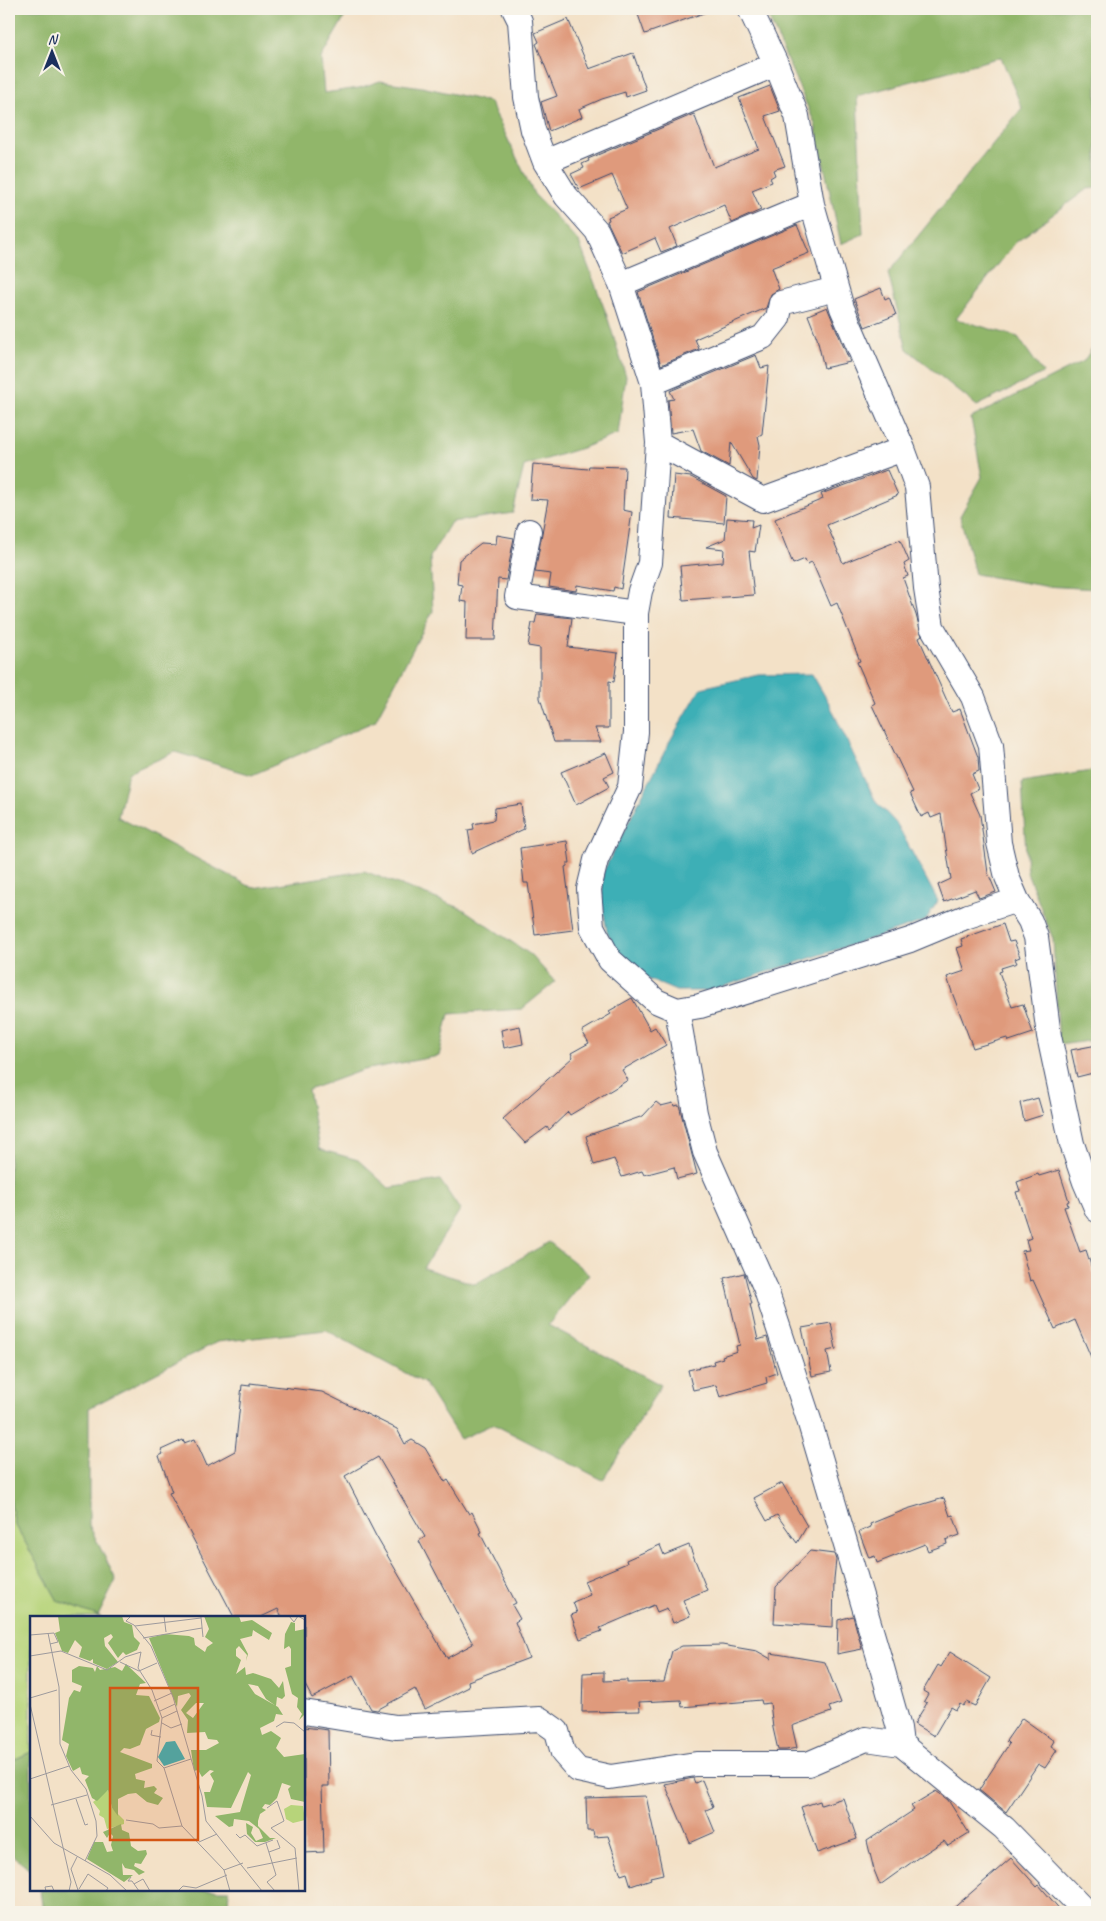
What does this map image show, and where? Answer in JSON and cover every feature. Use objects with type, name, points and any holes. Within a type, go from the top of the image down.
[{"type":"street","points":[[514,9],[520,21],[526,97],[533,130],[545,162],[566,196],[598,232],[622,284],[653,383],[658,443],[650,563],[640,592],[636,613],[636,732],[630,787],[596,860],[590,889],[592,927],[610,960],[656,1001],[677,1010],[700,1006],[910,940],[968,916],[1017,900]]},
{"type":"street","points":[[750,9],[776,64],[796,116],[812,204],[842,308],[903,449],[917,487],[926,588],[932,627],[973,697],[991,745],[999,842],[1007,877],[1017,900],[1030,921],[1036,937],[1049,1036],[1072,1144],[1097,1210]]},
{"type":"street","points":[[545,162],[776,64]]},
{"type":"street","points":[[622,284],[812,204]]},
{"type":"street","points":[[653,383],[763,337],[778,318],[781,302],[836,289]]},
{"type":"street","points":[[658,443],[763,500],[903,449]]},
{"type":"street","points":[[529,531],[517,597],[636,613]]},
{"type":"street","points":[[677,1010],[695,1112],[705,1152],[765,1287],[809,1420],[884,1675],[899,1728],[901,1744]]},
{"type":"street","points":[[305,1712],[396,1727],[540,1718],[557,1731],[563,1753],[578,1770],[610,1777],[696,1764],[808,1764],[866,1739],[901,1744],[1004,1828],[1086,1912]]},
{"type":"green space","points":[[9,9],[352,9],[344,18],[321,58],[324,93],[359,88],[380,81],[422,87],[490,102],[534,194],[579,242],[606,313],[626,376],[618,434],[582,448],[524,466],[513,513],[451,522],[430,557],[433,611],[375,721],[252,775],[175,752],[128,773],[118,817],[253,888],[364,871],[463,909],[531,955],[555,982],[522,1009],[449,1014],[439,1056],[363,1070],[308,1090],[319,1149],[358,1160],[389,1188],[440,1180],[460,1210],[423,1268],[475,1284],[549,1242],[589,1274],[548,1325],[661,1385],[603,1480],[493,1424],[460,1439],[424,1383],[326,1330],[217,1342],[89,1408],[89,1525],[116,1580],[98,1616],[58,1601],[15,1524],[9,1494]]},
{"type":"green space","points":[[765,9],[1097,9],[1097,188],[1087,189],[1015,243],[956,319],[1018,337],[1043,373],[977,406],[907,349],[888,273],[1022,108],[1001,57],[857,96],[863,234],[841,244],[815,124]]},
{"type":"green space","points":[[1097,340],[1097,589],[1044,586],[975,574],[960,516],[982,477],[971,418],[1084,361]]},
{"type":"green space","points":[[1097,770],[1097,1040],[1059,1045],[1053,939],[1027,872],[1022,782]]},
{"type":"green space","points":[[9,1494],[15,1524],[58,1601],[98,1616],[30,1616],[30,1752],[9,1762]]},
{"type":"green space","points":[[30,1752],[30,1870],[9,1852],[9,1762]]},
{"type":"green space","points":[[40,1891],[229,1891],[228,1905],[231,1912],[43,1912]]},
{"type":"water","points":[[812,674],[829,703],[876,802],[897,824],[938,901],[925,921],[709,991],[676,991],[643,977],[623,960],[607,932],[602,902],[603,872],[671,739],[701,688],[758,675]]},
{"type":"building","points":[[636,9],[709,9],[709,11],[645,34]]},
{"type":"building","points":[[568,19],[589,69],[633,53],[646,90],[626,97],[625,92],[602,99],[579,109],[582,117],[549,131],[541,102],[557,96],[536,44],[539,42],[535,33]]},
{"type":"building","points":[[770,86],[780,111],[765,116],[785,166],[773,170],[775,175],[770,178],[772,182],[752,190],[761,210],[732,223],[724,205],[670,229],[677,246],[661,252],[655,238],[622,253],[607,221],[609,220],[608,217],[627,209],[612,175],[579,189],[571,174],[584,168],[582,164],[589,161],[588,159],[694,114],[714,167],[759,149],[739,98]]},
{"type":"building","points":[[797,225],[809,253],[771,268],[779,289],[771,294],[766,308],[695,339],[699,349],[661,365],[638,292]]},
{"type":"building","points":[[881,288],[885,299],[889,297],[896,315],[865,327],[854,299]]},
{"type":"building","points":[[827,307],[850,362],[824,368],[817,338],[808,315]]},
{"type":"building","points":[[756,355],[761,368],[769,366],[762,434],[758,436],[760,445],[757,481],[753,479],[731,442],[729,466],[701,451],[693,429],[671,433],[668,400],[674,399],[670,391]]},
{"type":"building","points":[[533,464],[588,469],[589,466],[625,467],[623,510],[632,512],[621,589],[614,587],[613,591],[577,585],[576,591],[549,587],[551,574],[535,572],[548,500],[530,499]]},
{"type":"building","points":[[887,470],[898,495],[827,525],[843,563],[900,540],[909,561],[904,564],[908,576],[903,578],[922,636],[919,638],[952,712],[960,709],[978,757],[979,771],[972,774],[978,789],[970,793],[980,815],[988,873],[996,892],[979,898],[975,890],[944,902],[938,885],[951,879],[941,814],[931,818],[929,813],[921,817],[910,793],[913,792],[872,705],[875,703],[857,662],[860,661],[837,603],[831,606],[812,562],[807,564],[805,559],[793,564],[775,519],[823,499],[821,494]]},
{"type":"building","points":[[674,475],[691,477],[726,496],[724,523],[671,518]]},
{"type":"building","points":[[727,518],[752,520],[751,528],[759,525],[755,552],[749,551],[754,595],[683,600],[680,566],[723,562],[724,549],[706,547],[725,539]]},
{"type":"building","points":[[497,535],[514,538],[506,580],[498,579],[495,640],[466,640],[467,602],[460,601],[462,585],[457,584],[459,560],[481,543],[496,544]]},
{"type":"building","points":[[537,614],[572,618],[568,647],[618,653],[614,682],[609,681],[609,728],[595,728],[601,742],[554,742],[540,698],[540,648],[528,646],[532,623],[535,623]]},
{"type":"building","points":[[606,753],[614,772],[604,777],[609,787],[576,805],[561,772]]},
{"type":"building","points":[[521,804],[524,829],[472,853],[468,830],[474,829],[473,824],[494,820],[495,808]]},
{"type":"building","points":[[567,841],[570,863],[567,863],[565,867],[573,930],[535,935],[528,883],[524,883],[520,848]]},
{"type":"building","points":[[1003,924],[1009,942],[1014,941],[1020,957],[1015,959],[1017,963],[1001,968],[1002,971],[999,972],[1012,1007],[1023,1004],[1033,1033],[1009,1041],[1007,1038],[973,1048],[947,977],[965,971],[957,948],[963,946],[961,939]]},
{"type":"building","points":[[632,998],[650,1030],[655,1027],[666,1045],[622,1070],[628,1080],[570,1115],[568,1112],[549,1130],[547,1127],[525,1143],[503,1119],[573,1057],[571,1053],[589,1043],[582,1031],[611,1014],[609,1011]]},
{"type":"building","points":[[520,1026],[523,1044],[504,1048],[501,1030]]},
{"type":"building","points":[[1097,1045],[1097,1072],[1077,1077],[1071,1050]]},
{"type":"building","points":[[1038,1098],[1043,1115],[1024,1121],[1020,1103]]},
{"type":"building","points":[[656,1102],[661,1106],[673,1103],[674,1106],[679,1105],[697,1174],[677,1179],[674,1167],[644,1175],[642,1171],[622,1177],[614,1159],[594,1165],[586,1136],[643,1116]]},
{"type":"building","points":[[1059,1170],[1069,1201],[1067,1202],[1068,1206],[1064,1207],[1080,1252],[1086,1250],[1097,1284],[1097,1371],[1075,1320],[1055,1329],[1033,1280],[1030,1281],[1022,1251],[1029,1250],[1026,1240],[1031,1238],[1016,1192],[1020,1191],[1017,1182],[1038,1174],[1039,1176]]},
{"type":"building","points":[[744,1273],[758,1340],[767,1337],[777,1373],[766,1377],[767,1383],[720,1397],[716,1385],[693,1390],[688,1370],[714,1364],[713,1361],[737,1351],[736,1346],[740,1345],[724,1278]]},
{"type":"building","points":[[831,1323],[836,1349],[827,1351],[831,1372],[812,1376],[802,1328]]},
{"type":"building","points":[[250,1383],[322,1392],[397,1429],[405,1444],[412,1440],[425,1448],[445,1482],[448,1480],[469,1514],[472,1512],[482,1532],[480,1533],[516,1603],[512,1605],[520,1619],[515,1622],[529,1658],[468,1681],[469,1687],[425,1709],[415,1689],[377,1710],[371,1709],[353,1676],[312,1698],[305,1685],[305,1616],[282,1616],[278,1609],[263,1616],[233,1616],[169,1493],[172,1492],[159,1456],[163,1454],[161,1450],[183,1440],[184,1443],[195,1439],[207,1466],[235,1451],[242,1385],[250,1386]],"holes":[[[378,1457],[425,1537],[419,1541],[473,1644],[447,1658],[376,1536],[345,1476]]]},
{"type":"building","points":[[782,1483],[807,1526],[797,1543],[777,1515],[767,1521],[754,1498]]},
{"type":"building","points":[[944,1498],[950,1516],[953,1515],[960,1535],[946,1540],[947,1544],[928,1551],[925,1544],[877,1563],[875,1556],[869,1558],[859,1532],[871,1527],[870,1524],[907,1509]]},
{"type":"building","points":[[660,1545],[664,1555],[689,1545],[707,1590],[683,1600],[690,1616],[673,1623],[667,1608],[657,1612],[654,1605],[600,1628],[602,1631],[580,1639],[571,1615],[577,1613],[573,1602],[590,1595],[584,1581],[627,1563],[626,1560]]},
{"type":"building","points":[[810,1551],[834,1554],[836,1560],[833,1627],[774,1623],[776,1587]]},
{"type":"building","points":[[853,1616],[862,1649],[837,1654],[838,1620]]},
{"type":"building","points":[[722,1645],[757,1651],[771,1659],[771,1653],[825,1662],[841,1703],[829,1707],[831,1712],[792,1726],[797,1748],[786,1750],[778,1750],[770,1703],[762,1704],[761,1700],[682,1707],[681,1700],[639,1702],[640,1711],[582,1712],[583,1673],[604,1672],[604,1681],[627,1680],[627,1683],[664,1682],[672,1651],[682,1646]]},
{"type":"building","points":[[950,1652],[991,1678],[975,1706],[966,1702],[963,1706],[960,1704],[956,1710],[951,1707],[934,1736],[914,1724],[927,1703],[924,1701],[928,1694],[923,1691],[938,1665],[941,1667]]},
{"type":"building","points":[[1022,1718],[1054,1741],[1051,1746],[1057,1750],[1045,1768],[1038,1764],[1006,1812],[979,1790],[1009,1744],[1006,1741]]},
{"type":"building","points":[[305,1727],[328,1730],[329,1786],[322,1786],[324,1852],[305,1853]]},
{"type":"building","points":[[693,1778],[695,1783],[702,1780],[713,1807],[706,1810],[715,1832],[690,1843],[665,1784]]},
{"type":"building","points":[[936,1791],[948,1800],[969,1833],[948,1846],[944,1841],[880,1885],[874,1870],[867,1841],[914,1810],[911,1806]]},
{"type":"building","points":[[646,1796],[663,1874],[650,1877],[651,1879],[631,1886],[627,1873],[621,1875],[608,1836],[594,1837],[593,1831],[587,1831],[586,1798]]},
{"type":"building","points":[[843,1798],[857,1839],[817,1853],[801,1807],[820,1801],[821,1805]]},
{"type":"building","points":[[1011,1858],[1037,1887],[1039,1885],[1062,1912],[949,1912]]}]
